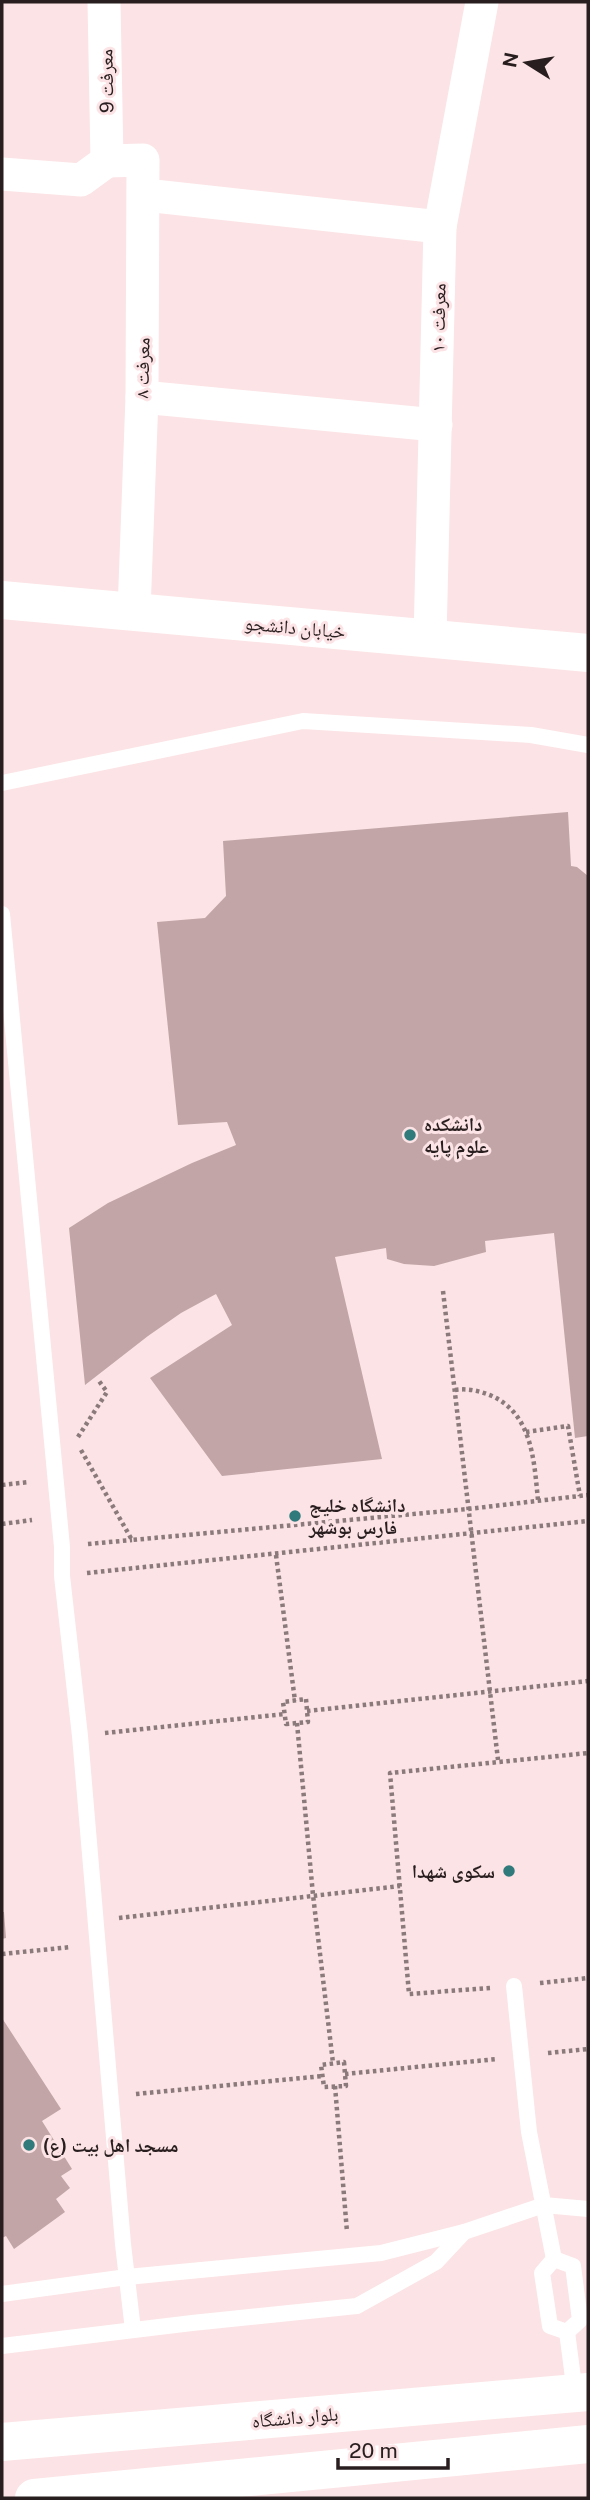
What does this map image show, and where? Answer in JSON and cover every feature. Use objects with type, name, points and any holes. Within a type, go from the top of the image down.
[{"type":"street","name":"معرفت 9","points":[[104,2],[107,161]]},
{"type":"street","name":"معرفت ۱۰","points":[[430,639],[440,227],[482,2]]},
{"type":"street","name":"معرفت ۸","points":[[107,161],[143,160],[145,195],[142,397],[134,612]]},
{"type":"street","points":[[2,174],[81,180],[107,161]]},
{"type":"street","points":[[145,195],[440,227]]},
{"type":"street","points":[[142,397],[436,425]]},
{"type":"street","name":"خیابان دانشجو","points":[[2,600],[588,653]]},
{"type":"street","name":"بلوار دانشگاه","points":[[2,2442],[581,2393]]},
{"type":"street","points":[[34,2498],[588,2444]]},
{"type":"lane","points":[[2,783],[303,721],[531,735],[588,745]]},
{"type":"lane","points":[[2,914],[133,2330]]},
{"type":"lane","points":[[514,1986],[529,2132],[554,2259]]},
{"type":"lane","points":[[2,2294],[127,2277],[381,2253],[464,2232],[544,2205],[588,2209]]},
{"type":"lane","points":[[2,2346],[357,2306],[436,2263],[464,2232]]},
{"type":"lane","points":[[554,2259],[542,2273],[550,2326],[567,2332]]},
{"type":"lane","points":[[554,2259],[573,2266],[580,2320],[567,2332]]},
{"type":"lane","points":[[567,2332],[581,2393]]},
{"type":"path","points":[[443,1291],[498,1760]]},
{"type":"path","points":[[99,1381],[107,1392],[76,1441],[132,1540]]},
{"type":"path","points":[[455,1390],[475,1391],[496,1398],[513,1411],[526,1432],[533,1456],[538,1500]]},
{"type":"path","points":[[526,1432],[568,1426],[580,1496]]},
{"type":"path","points":[[62,1547],[468,1509],[588,1495]]},
{"type":"path","points":[[62,1576],[588,1521]]},
{"type":"path","points":[[276,1555],[295,1701]]},
{"type":"path","points":[[307,1711],[588,1681]]},
{"type":"path","points":[[306,1699],[307,1711],[309,1722],[286,1724],[283,1702],[306,1699]]},
{"type":"path","points":[[80,1736],[285,1714]]},
{"type":"path","points":[[297,1723],[313,1895],[333,2063]]},
{"type":"path","points":[[588,1753],[390,1773],[409,1994],[588,1978]]},
{"type":"path","points":[[97,1920],[400,1886]]},
{"type":"path","points":[[2,1954],[99,1945]]},
{"type":"path","points":[[345,2074],[588,2049]]},
{"type":"path","points":[[344,2062],[345,2074],[346,2085],[324,2087],[321,2065],[344,2062]]},
{"type":"path","points":[[112,2096],[323,2076]]},
{"type":"path","points":[[335,2086],[349,2256]]},
{"type":"building","name":"دانشکده علوم پایه","points":[[568,812],[571,866],[577,867],[588,876],[588,1436],[575,1438],[554,1233],[485,1241],[486,1252],[434,1266],[404,1264],[387,1259],[386,1248],[335,1257],[382,1459],[222,1476],[150,1378],[232,1325],[216,1294],[181,1313],[85,1385],[69,1228],[108,1203],[236,1145],[227,1122],[178,1125],[157,922],[205,918],[226,896],[223,841]]},
{"type":"building","points":[[2,1912],[6,1938],[2,1939]]},
{"type":"building","name":"مسجد اهل بیت (ع)","points":[[2,2018],[61,2109],[42,2121],[72,2169],[61,2176],[70,2188],[56,2199],[65,2212],[14,2249],[6,2236],[2,2238]]},
{"type":"place","name":"دانشکده علوم پایه","points":[[410,1135]]},
{"type":"place","name":"دانشگاه خلیج فارس بوشهر","points":[[295,1516]]},
{"type":"place","name":"سکوی شهدا","points":[[509,1871]]},
{"type":"place","name":"مسجد اهل بیت (ع)","points":[[29,2145]]}]
